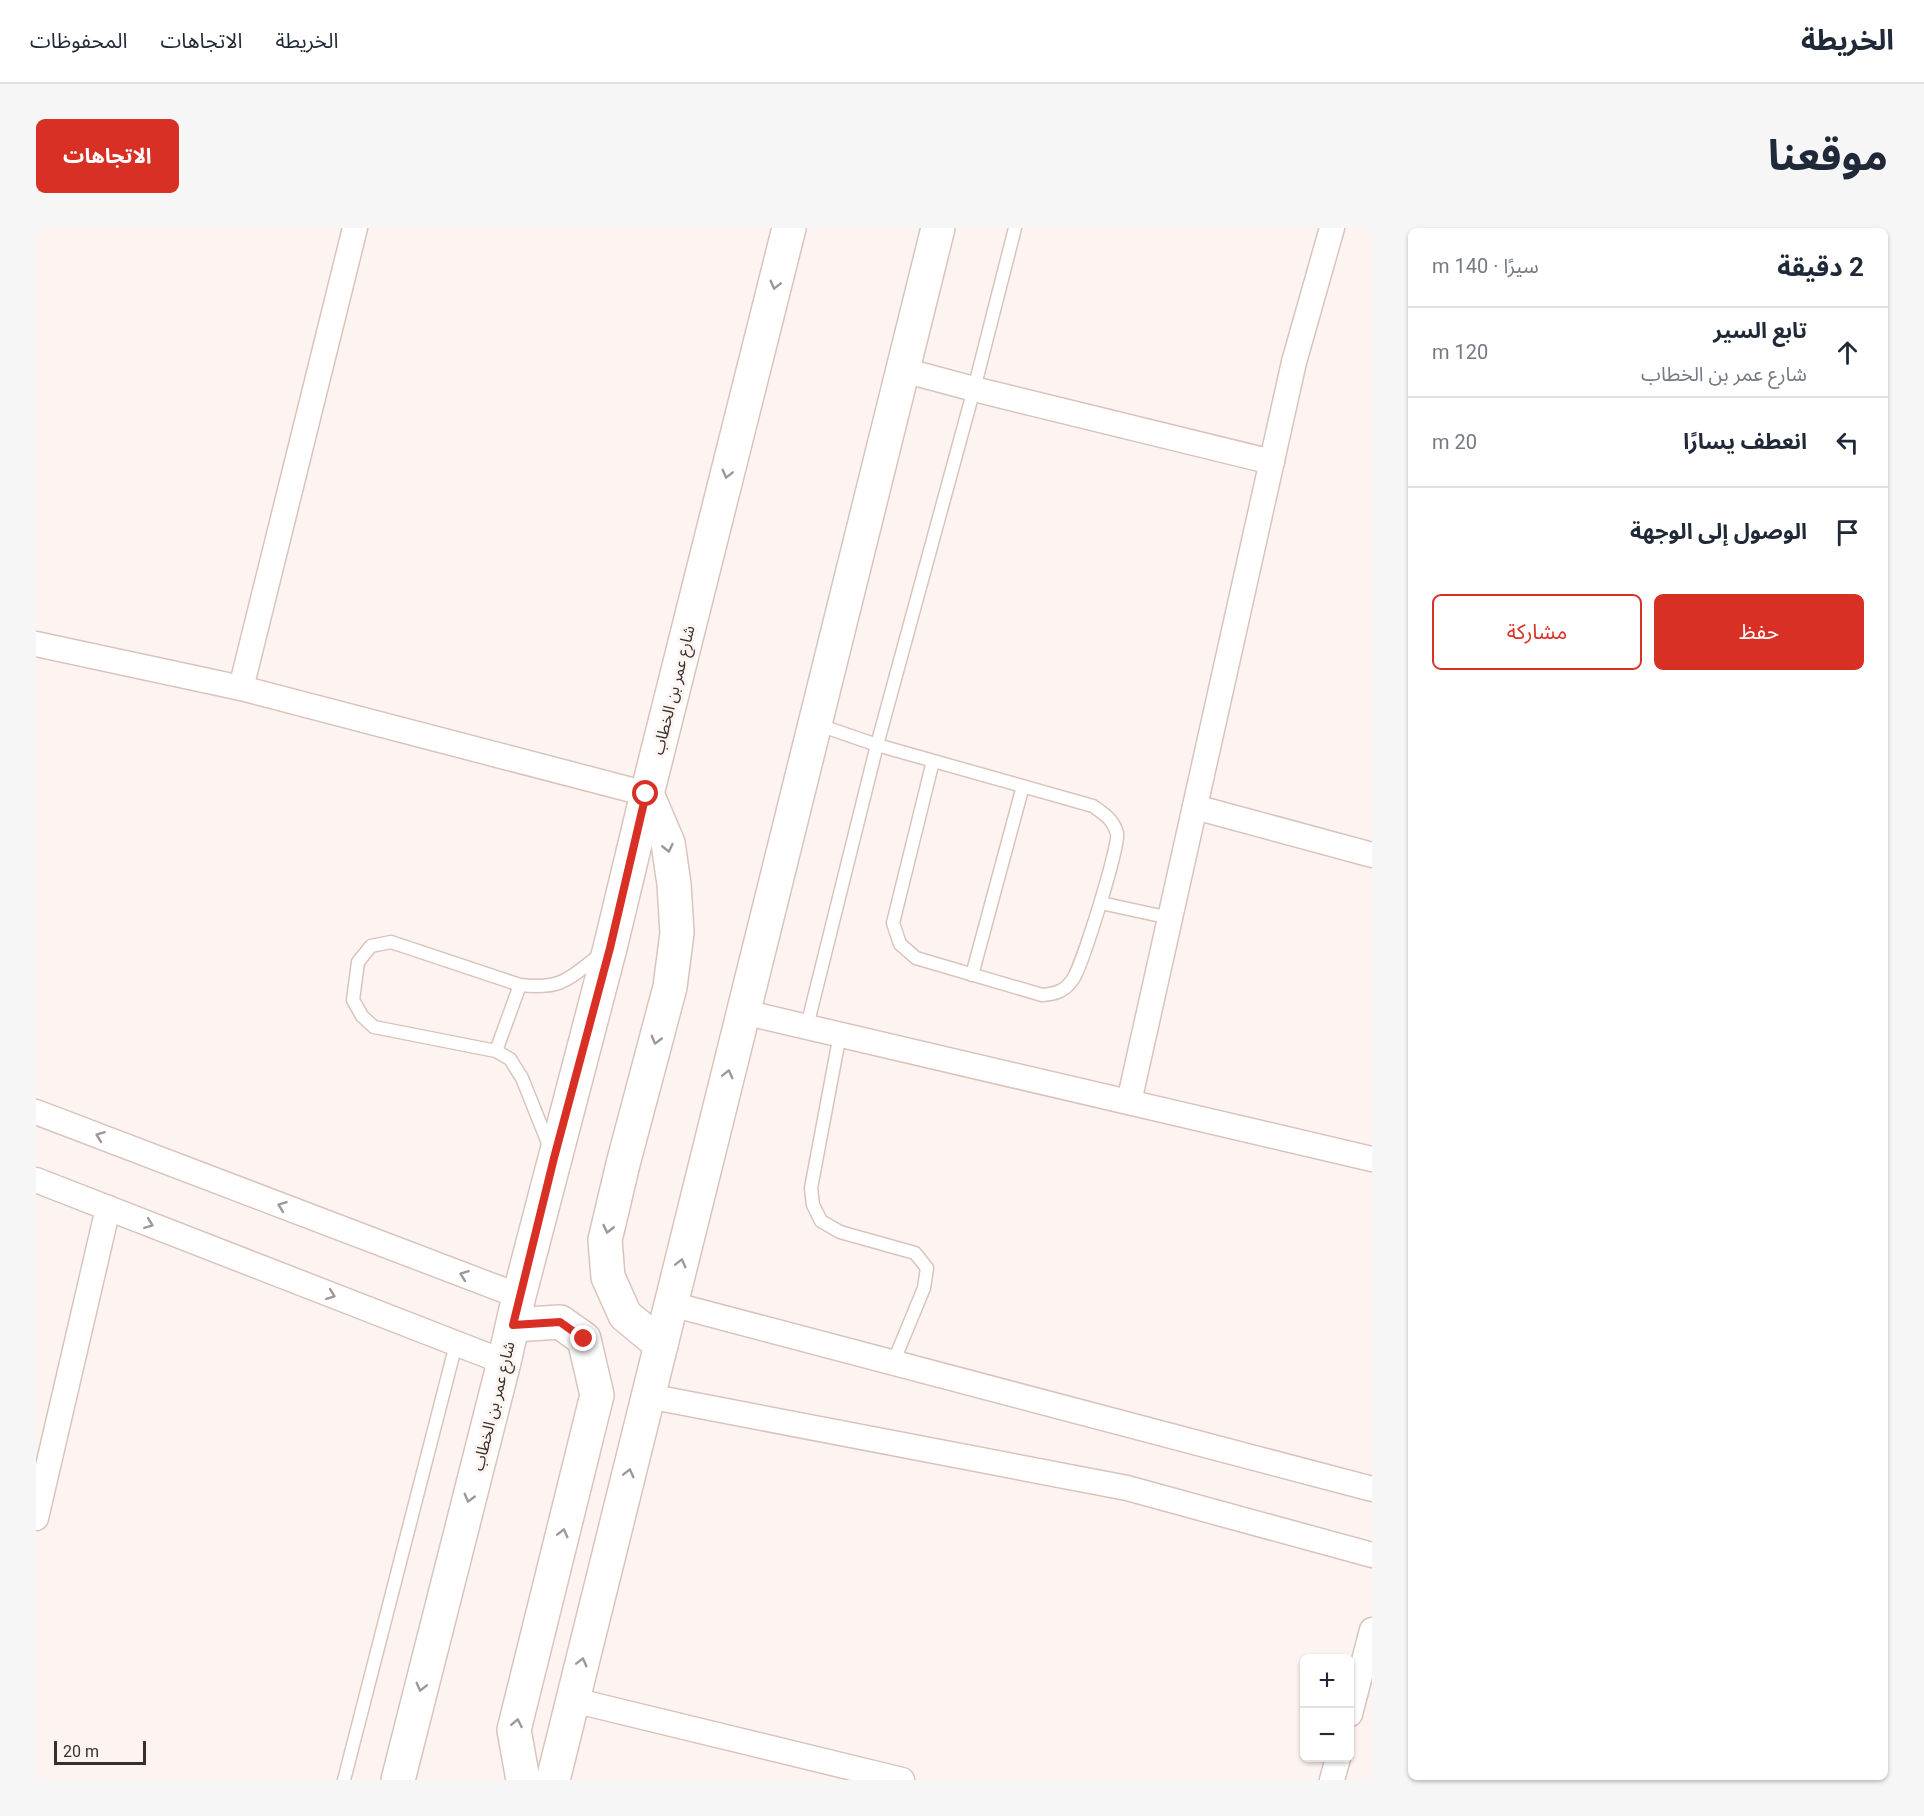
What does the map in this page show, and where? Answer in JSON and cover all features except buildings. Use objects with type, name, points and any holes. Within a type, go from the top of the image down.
[{"type":"main road","name":"شارع عمر بن الخطاب","points":[[398,1780],[554,1158],[610,948],[646,794],[789,228]]},
{"type":"main road","points":[[553,1780],[938,228]]},
{"type":"main road","points":[[646,794],[668,843],[674,884],[677,933],[670,987],[605,1240],[608,1277],[625,1315],[661,1345]]},
{"type":"main road","points":[[516,1310],[560,1322],[584,1339],[597,1395],[514,1730],[523,1780]]},
{"type":"street","points":[[241,688],[355,228]]},
{"type":"street","points":[[1129,1102],[1294,362],[1332,228]]},
{"type":"street","points":[[903,370],[1272,462]]},
{"type":"street","points":[[36,644],[241,688],[646,794]]},
{"type":"street","points":[[1195,807],[1372,855]]},
{"type":"street","points":[[743,1011],[1372,1159]]},
{"type":"street","points":[[36,1112],[516,1310]]},
{"type":"street","points":[[36,1180],[504,1362]]},
{"type":"street","points":[[36,1518],[108,1208]]},
{"type":"street","points":[[671,1304],[1372,1490]]},
{"type":"street","points":[[648,1396],[1127,1488],[1372,1555]]},
{"type":"street","points":[[1352,1708],[1372,1630]]},
{"type":"street","points":[[573,1700],[902,1780]]},
{"type":"street","points":[[1332,1780],[1337,1762]]},
{"type":"lane","points":[[807,1026],[877,745],[974,389],[1015,228]]},
{"type":"lane","points":[[815,724],[877,745],[1093,806],[1110,818],[1118,835],[1101,903],[1073,979],[1058,994],[1042,995],[916,958],[900,944],[893,922],[933,761]]},
{"type":"lane","points":[[972,975],[1023,786]]},
{"type":"lane","points":[[1101,903],[1170,918]]},
{"type":"lane","points":[[554,1158],[522,1078],[510,1059],[496,1051],[374,1027],[362,1016],[353,1000],[358,962],[371,946],[391,942],[520,985],[542,987],[562,983],[610,948]]},
{"type":"lane","points":[[496,1051],[520,985]]},
{"type":"lane","points":[[840,1034],[811,1188],[813,1205],[820,1221],[840,1232],[915,1253],[927,1268],[924,1288],[892,1363]]},
{"type":"lane","points":[[344,1780],[456,1344]]},
{"type":"route","points":[[584,1339],[560,1322],[513,1325],[554,1158],[610,948],[646,794]]}]
